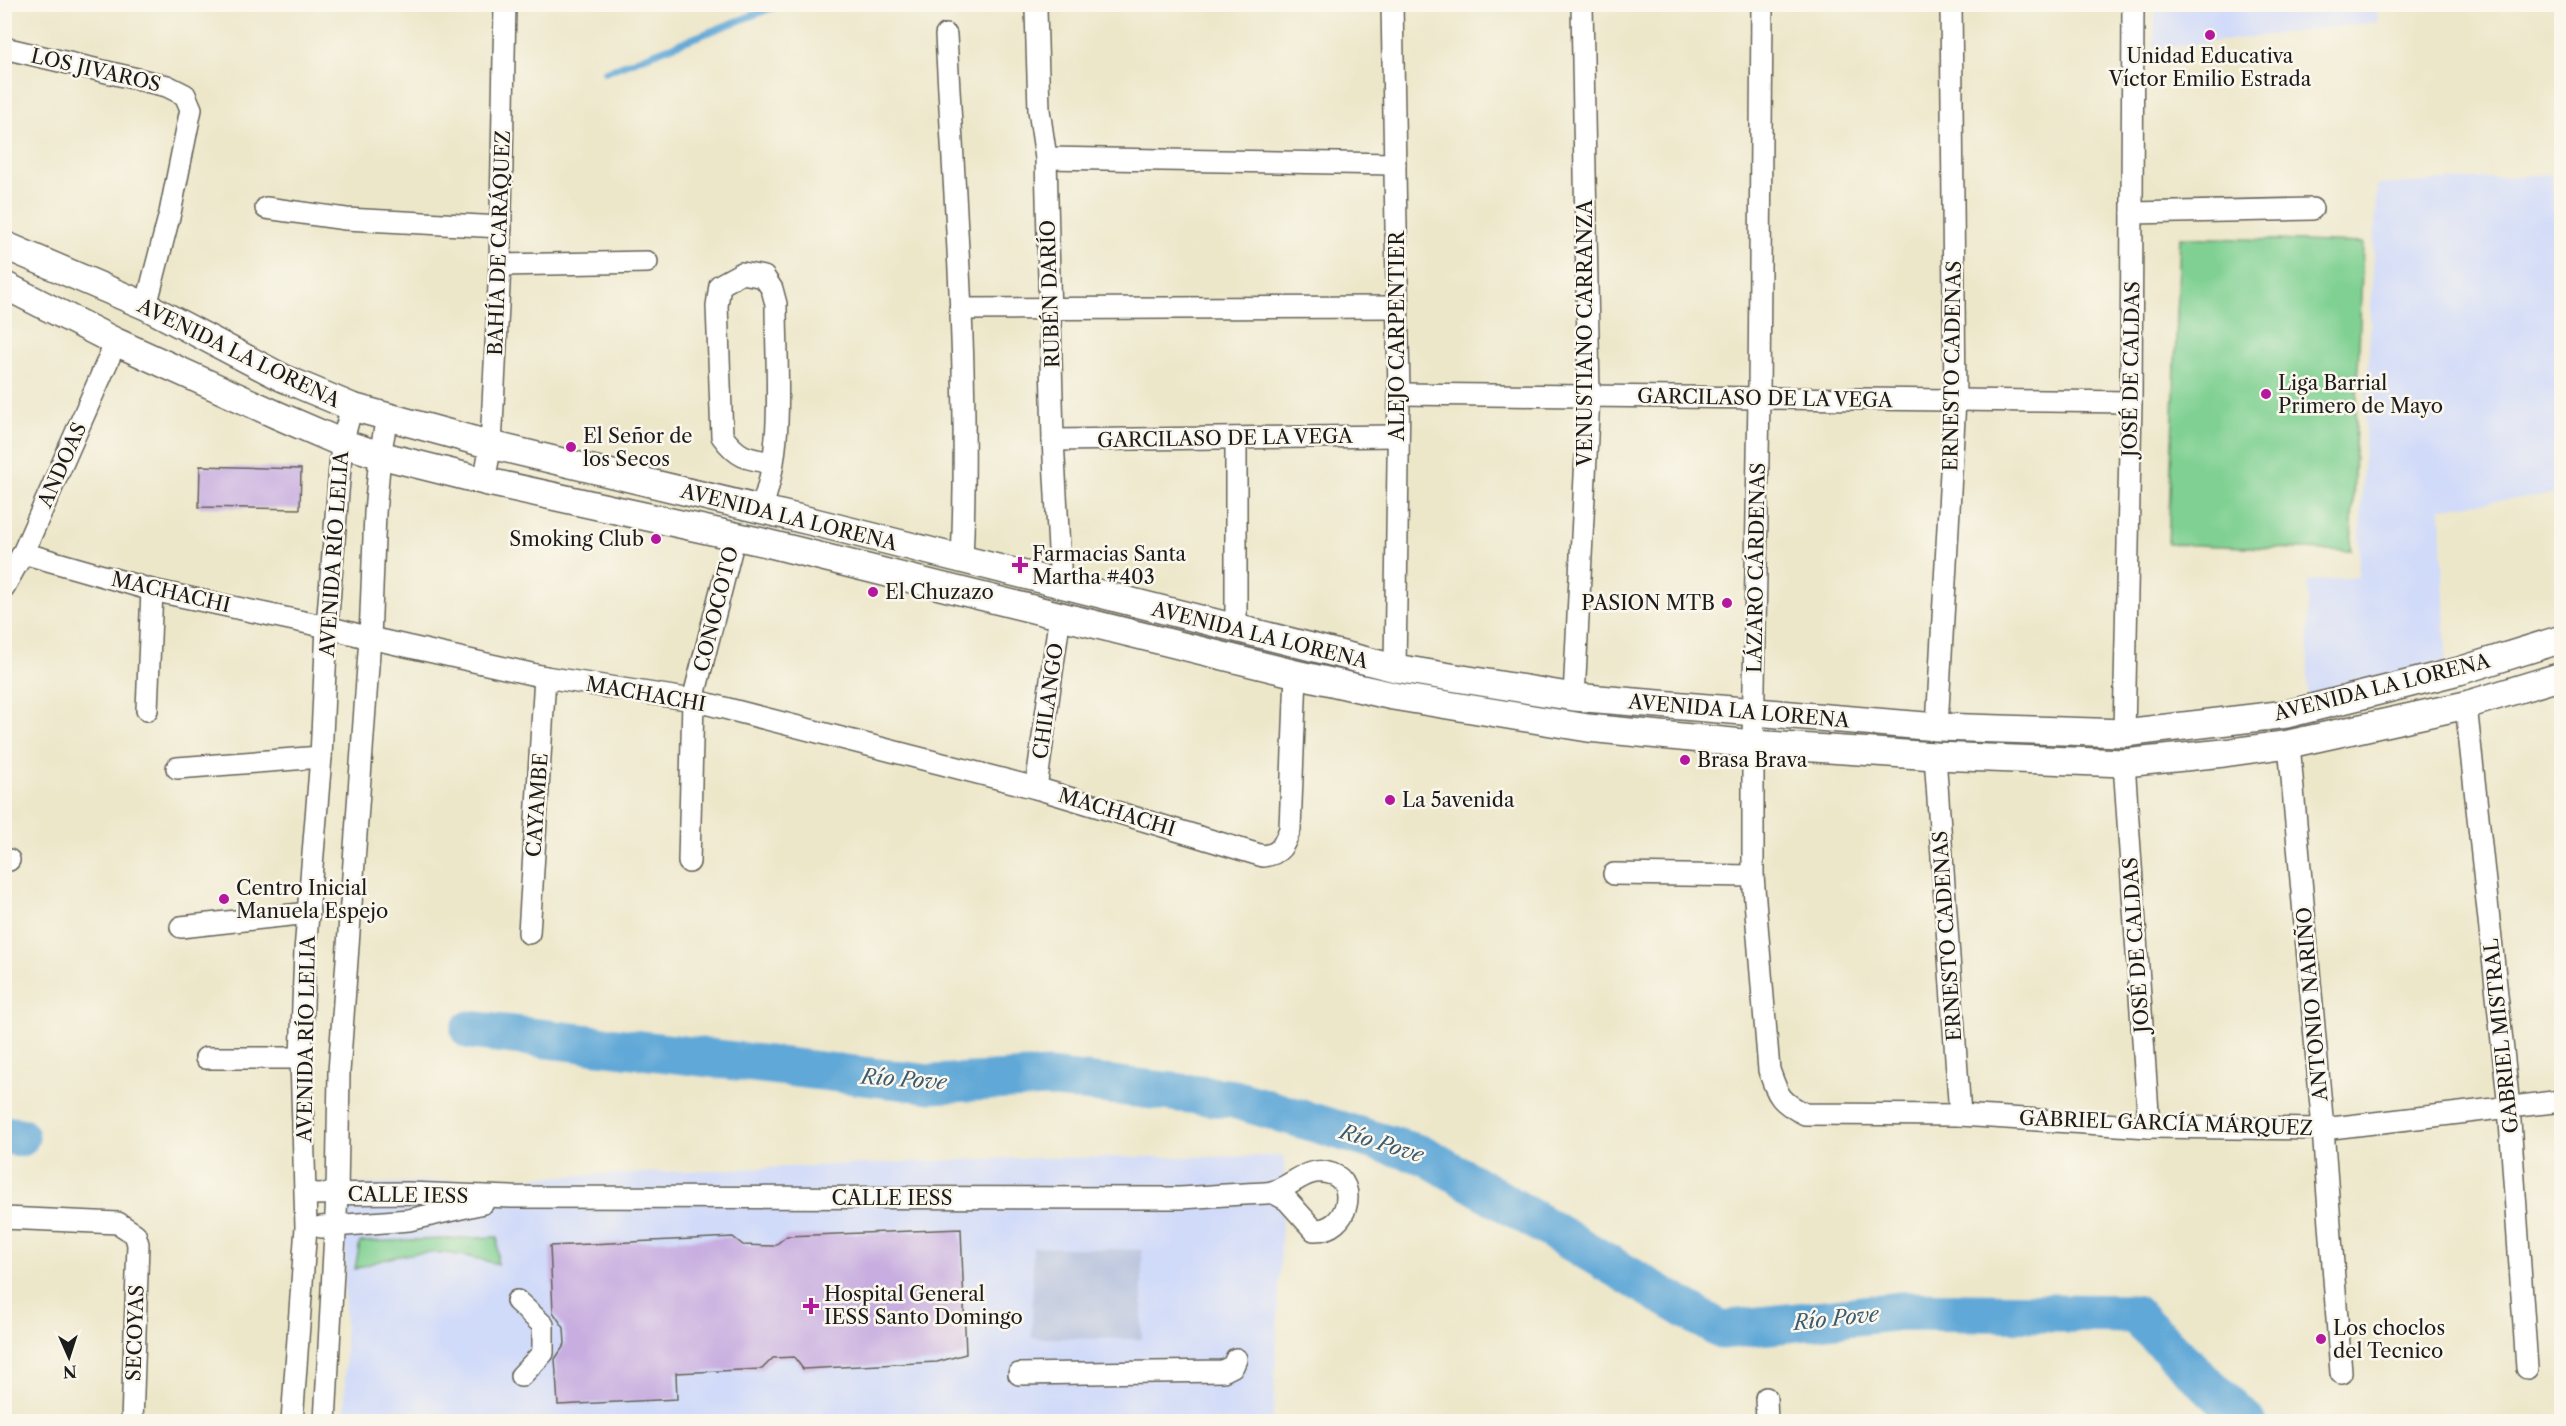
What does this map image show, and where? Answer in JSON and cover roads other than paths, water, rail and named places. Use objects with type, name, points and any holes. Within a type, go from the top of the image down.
[{"type":"main road","name":"AVENIDA LA LORENA","points":[[4,245],[146,306],[283,378],[352,407],[491,445],[761,509],[1236,630],[1395,668],[1574,697],[1937,727],[2124,733],[2287,714],[2459,671],[2562,639]]},
{"type":"main road","name":"AVENIDA LA LORENA","points":[[4,285],[116,342],[342,443],[380,455],[483,481],[735,535],[1393,696],[1588,728],[1753,744],[1935,756],[2124,763],[2289,744],[2466,705],[2562,676]]},
{"type":"street","name":"BAHÍA DE CARÁQUEZ","points":[[483,481],[491,445],[500,265],[505,4]]},
{"type":"street","name":"RUBÉN DARÍO","points":[[1038,4],[1036,10],[1039,110],[1046,158],[1053,440],[1060,585]]},
{"type":"street","name":"ALEJO CARPENTIER","points":[[1392,4],[1399,394],[1395,668]]},
{"type":"street","name":"VENUSTIANO CARRANZA","points":[[1574,697],[1589,396],[1582,4]]},
{"type":"street","name":"LÁZARO CÁRDENAS","points":[[1762,4],[1753,876],[1769,1070],[1776,1089],[1786,1105],[1805,1114]]},
{"type":"street","name":"ERNESTO CADENAS","points":[[1937,727],[1955,400],[1951,4]]},
{"type":"street","name":"JOSÉ DE CALDAS","points":[[2124,733],[2131,402],[2133,4]]},
{"type":"street","points":[[946,35],[960,309],[966,486],[962,560]]},
{"type":"street","name":"LOS JIVAROS","points":[[4,48],[167,86],[185,95],[191,109],[170,213],[146,306]]},
{"type":"street","points":[[1046,158],[1395,164]]},
{"type":"street","points":[[266,208],[346,219],[501,227]]},
{"type":"street","points":[[2132,213],[2312,209]]},
{"type":"street","points":[[500,265],[647,262]]},
{"type":"street","points":[[761,509],[770,485],[773,463],[777,405],[776,304],[764,277],[742,273],[720,285],[717,306],[722,436],[733,452],[748,459],[773,463]]},
{"type":"street","points":[[960,309],[1398,307]]},
{"type":"street","name":"ANDOAS","points":[[4,587],[23,553],[116,342]]},
{"type":"street","name":"GARCILASO DE LA VEGA","points":[[1399,394],[2131,402]]},
{"type":"street","name":"AVENIDA RÍO LELIA","points":[[292,1422],[306,1227],[302,1058],[309,913],[321,756],[327,627],[342,443],[352,407]]},
{"type":"street","name":"AVENIDA RÍO LELIA","points":[[325,1422],[337,1194],[339,1072],[370,638],[380,455],[387,417]]},
{"type":"street","name":"GARCILASO DE LA VEGA","points":[[1053,440],[1397,436]]},
{"type":"street","points":[[1236,438],[1236,630]]},
{"type":"street","name":"CONOCOTO","points":[[689,862],[693,700],[735,535]]},
{"type":"street","name":"MACHACHI","points":[[23,553],[152,590],[546,677],[693,700],[1036,788],[1263,856],[1275,854],[1284,847],[1290,829],[1296,674]]},
{"type":"street","points":[[147,710],[152,590]]},
{"type":"street","name":"CHILANGO","points":[[1036,788],[1060,614]]},
{"type":"street","name":"CAYAMBE","points":[[529,933],[546,677]]},
{"type":"street","name":"GABRIEL MISTRAL","points":[[2466,705],[2509,1107],[2527,1368]]},
{"type":"street","name":"ANTONIO NARIÑO","points":[[2289,744],[2323,1129],[2341,1373]]},
{"type":"street","points":[[177,768],[321,756]]},
{"type":"street","name":"ERNESTO CADENAS","points":[[1935,756],[1960,1115]]},
{"type":"street","name":"JOSÉ DE CALDAS","points":[[2124,763],[2149,1127]]},
{"type":"street","points":[[1614,874],[1753,876]]},
{"type":"street","points":[[181,927],[309,913]]},
{"type":"street","points":[[206,1058],[302,1058]]},
{"type":"street","name":"GABRIEL GARCÍA MÁRQUEZ","points":[[1805,1114],[1960,1115],[2149,1127],[2323,1129],[2562,1101]]},
{"type":"street","name":"CALLE IESS","points":[[306,1194],[408,1193],[511,1197],[1167,1198],[1272,1192]]},
{"type":"street","name":"CALLE IESS","points":[[306,1227],[335,1227],[409,1220],[511,1197]]},
{"type":"street","name":"SECOYAS","points":[[4,1218],[118,1223],[135,1234],[138,1244],[132,1422]]},
{"type":"street","points":[[517,1301],[543,1325],[543,1353],[520,1376]]},
{"type":"street","points":[[1019,1374],[1223,1371],[1233,1366],[1236,1359]]},
{"type":"street","points":[[1766,1398],[1767,1422]]},
{"type":"waterway","points":[[605,72],[782,4]]},
{"type":"waterway","name":"Río Pove","points":[[470,1030],[931,1084],[1048,1078],[1234,1099],[1426,1156],[1721,1330],[1902,1311],[2134,1314],[2247,1422]]},
{"type":"waterway","points":[[4,1135],[20,1137]]},
{"type":"place","name":"Unidad Educativa Víctor Emilio Estrada","points":[[2210,35]]},
{"type":"place","name":"Liga Barrial Primero de Mayo","points":[[2266,394]]},
{"type":"place","name":"El Señor de los Secos","points":[[571,447]]},
{"type":"place","name":"Smoking Club","points":[[656,539]]},
{"type":"place","name":"Farmacias Santa Martha #403","points":[[1020,565]]},
{"type":"place","name":"El Chuzazo","points":[[873,592]]},
{"type":"place","name":"PASION MTB","points":[[1727,603]]},
{"type":"place","name":"Brasa Brava","points":[[1685,760]]},
{"type":"place","name":"La 5avenida","points":[[1390,800]]},
{"type":"place","name":"Centro Inicial Manuela Espejo","points":[[224,899]]},
{"type":"place","name":"Hospital General IESS Santo Domingo","points":[[811,1306]]},
{"type":"place","name":"Los choclos del Tecnico","points":[[2321,1339]]}]
